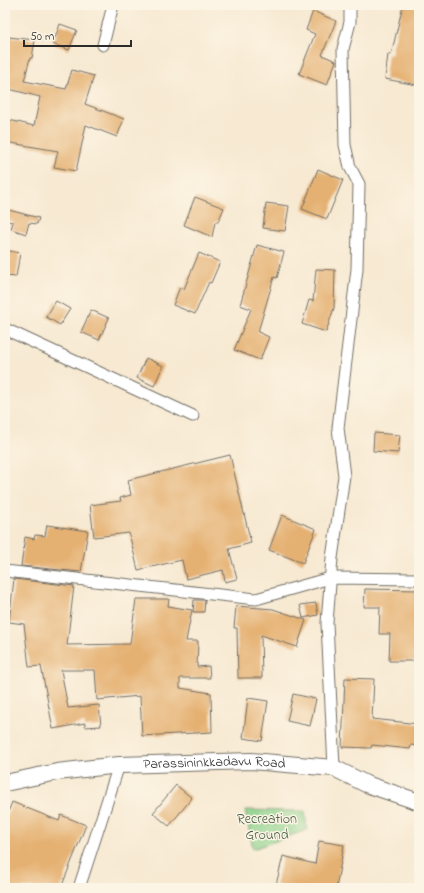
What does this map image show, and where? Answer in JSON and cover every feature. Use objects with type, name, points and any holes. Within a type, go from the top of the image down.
[{"type":"main road","name":"Parassininkkadavu Road","points":[[5,783],[57,772],[119,765],[251,761],[334,768],[366,784],[419,802]]},
{"type":"street","points":[[103,45],[113,5]]},
{"type":"street","points":[[334,768],[327,631],[330,578],[344,476],[338,428],[357,269],[359,184],[350,167],[345,145],[342,77],[343,48],[350,22],[350,5]]},
{"type":"street","points":[[5,329],[193,416]]},
{"type":"street","points":[[5,571],[256,599],[330,578],[419,579]]},
{"type":"street","points":[[79,888],[119,765]]},
{"type":"green space","name":"Recreation Ground","points":[[245,810],[305,811],[307,830],[253,849]]},
{"type":"building","points":[[403,5],[419,5],[419,71],[417,85],[385,79],[388,54],[391,55]]},
{"type":"building","points":[[313,11],[336,21],[322,55],[336,61],[327,85],[299,74],[315,34],[306,30]]},
{"type":"building","points":[[60,24],[77,30],[69,50],[53,44]]},
{"type":"building","points":[[9,37],[35,40],[32,58],[30,58],[24,81],[66,89],[72,70],[94,76],[85,104],[124,119],[117,137],[86,125],[76,171],[54,167],[58,151],[5,142],[5,119],[34,126],[40,97],[5,88],[5,61]]},
{"type":"building","points":[[318,169],[343,180],[327,219],[302,209]]},
{"type":"building","points":[[195,197],[224,208],[218,222],[215,222],[212,237],[184,225]]},
{"type":"building","points":[[266,203],[289,206],[285,231],[263,228]]},
{"type":"building","points":[[5,209],[39,218],[37,224],[29,223],[26,234],[11,229],[13,222],[5,221]]},
{"type":"building","points":[[257,245],[284,252],[277,278],[274,277],[258,332],[269,337],[260,360],[234,350],[251,309],[240,305]]},
{"type":"building","points":[[5,250],[20,253],[16,277],[5,276]]},
{"type":"building","points":[[199,253],[220,262],[211,283],[209,282],[195,314],[173,305],[180,287],[184,289]]},
{"type":"building","points":[[316,269],[335,270],[334,308],[326,332],[302,324],[309,300],[313,301]]},
{"type":"building","points":[[56,301],[70,309],[60,325],[46,317]]},
{"type":"building","points":[[91,310],[109,318],[99,340],[81,332]]},
{"type":"building","points":[[146,358],[163,366],[154,386],[137,378]]},
{"type":"building","points":[[374,433],[400,435],[398,453],[373,451]]},
{"type":"building","points":[[230,455],[251,543],[229,549],[237,579],[225,582],[223,570],[186,579],[182,560],[138,570],[129,533],[94,537],[90,505],[121,501],[120,498],[131,495],[128,480]]},
{"type":"building","points":[[282,515],[316,529],[303,563],[269,550]]},
{"type":"building","points":[[47,525],[88,531],[81,572],[21,566],[25,537],[34,539],[35,535],[45,536]]},
{"type":"building","points":[[14,579],[74,586],[67,645],[130,644],[136,599],[169,599],[168,606],[192,610],[186,641],[198,641],[197,667],[209,666],[210,678],[180,678],[180,688],[211,693],[212,732],[142,736],[140,696],[97,700],[95,670],[61,670],[68,708],[99,705],[101,726],[85,727],[85,723],[53,729],[41,666],[29,667],[24,624],[9,622]]},
{"type":"building","points":[[365,589],[419,590],[419,661],[389,661],[390,634],[379,634],[380,607],[364,607]]},
{"type":"building","points":[[194,600],[205,600],[204,612],[193,612]]},
{"type":"building","points":[[316,603],[318,615],[303,618],[300,605]]},
{"type":"building","points":[[236,606],[273,609],[306,620],[297,647],[261,635],[262,678],[238,678],[237,628],[234,628]]},
{"type":"building","points":[[345,678],[374,679],[372,719],[419,724],[419,746],[411,745],[410,749],[372,745],[371,748],[342,747]]},
{"type":"building","points":[[293,694],[316,699],[310,726],[287,721]]},
{"type":"building","points":[[248,698],[268,701],[262,741],[243,738]]},
{"type":"building","points":[[176,785],[192,798],[169,826],[153,813]]},
{"type":"building","points":[[12,802],[59,821],[61,815],[86,825],[61,888],[5,888],[5,820]]},
{"type":"building","points":[[319,841],[344,845],[336,888],[290,888],[276,885],[283,856],[315,864]]}]
